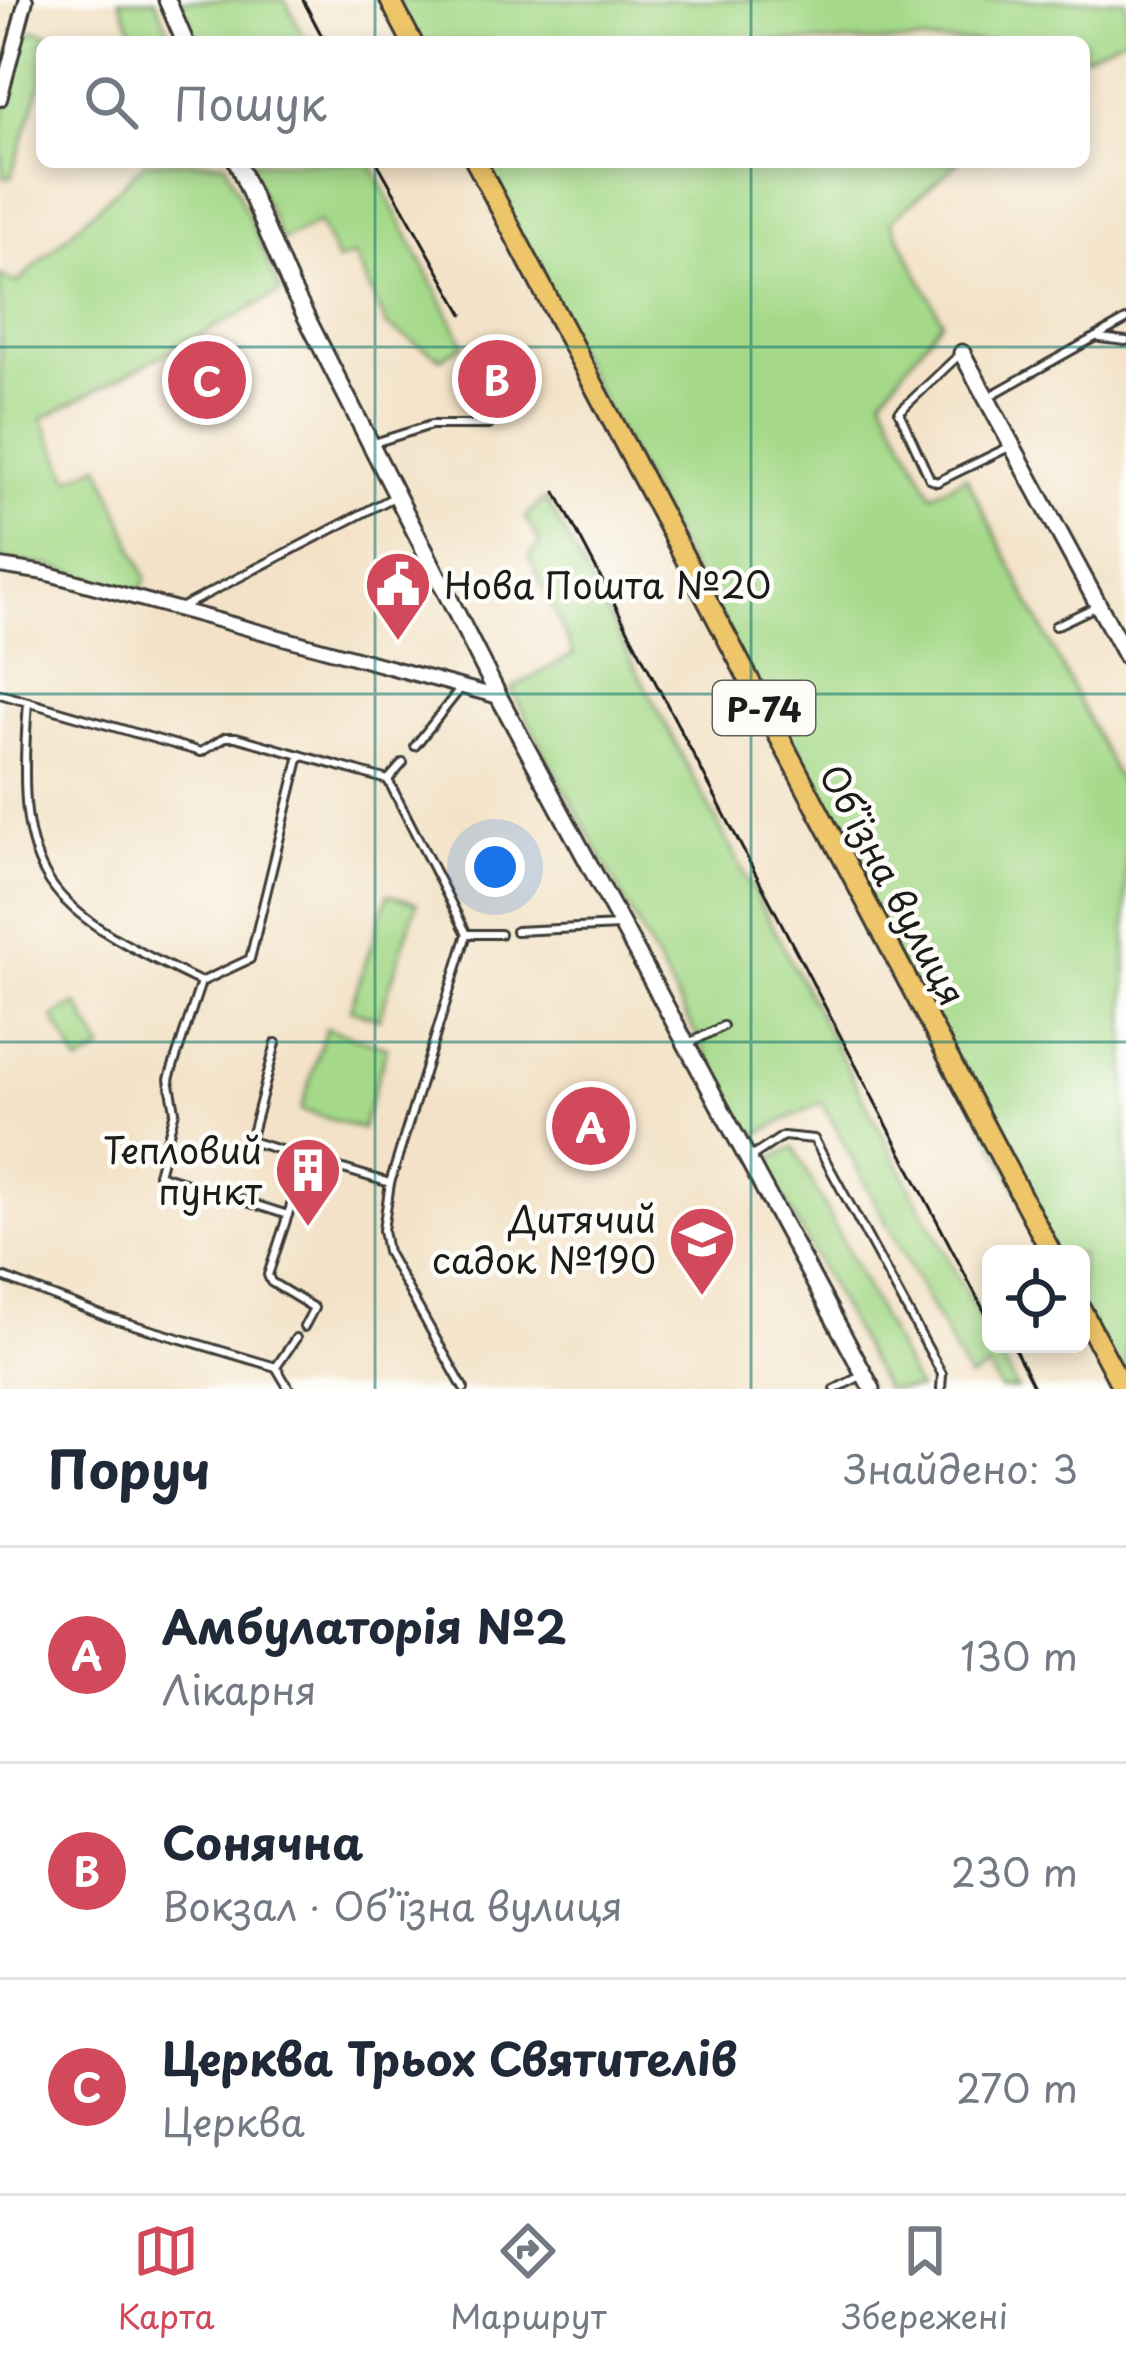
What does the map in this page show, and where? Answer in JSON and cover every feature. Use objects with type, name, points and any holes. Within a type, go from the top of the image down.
[{"type":"main road","points":[[390,0],[409,36]]},
{"type":"main road","name":"Обʼїзна вулиця","points":[[479,168],[1047,1245]]},
{"type":"main road","points":[[1090,1326],[1123,1389]]},
{"type":"street","points":[[0,99],[26,0]]},
{"type":"street","points":[[167,0],[182,36]]},
{"type":"street","points":[[240,168],[292,289],[500,697],[868,1382]]},
{"type":"street","points":[[962,353],[1099,605],[1118,622],[1126,656]]},
{"type":"street","points":[[0,566],[45,573],[500,697]]},
{"type":"lane","points":[[987,398],[1126,320]]},
{"type":"lane","points":[[1094,339],[1126,341]]},
{"type":"lane","points":[[962,353],[898,412],[930,479],[937,482],[1012,446]]},
{"type":"lane","points":[[371,444],[431,425],[489,425]]},
{"type":"lane","points":[[178,609],[397,495]]},
{"type":"lane","points":[[1055,626],[1099,605]]},
{"type":"lane","points":[[415,746],[462,686]]},
{"type":"lane","points":[[0,694],[201,752],[226,737],[236,737],[388,780],[467,934],[390,1183],[383,1230],[387,1252],[464,1389]]},
{"type":"lane","points":[[28,702],[22,801],[34,847],[62,902],[104,936],[201,982]]},
{"type":"lane","points":[[288,1215],[158,1174],[176,1111],[169,1078],[201,982],[250,959],[300,755]]},
{"type":"lane","points":[[388,780],[403,763]]},
{"type":"lane","points":[[516,931],[623,926]]},
{"type":"lane","points":[[467,934],[500,934]]},
{"type":"lane","points":[[687,1045],[723,1026]]},
{"type":"lane","points":[[276,1043],[250,1141],[390,1183]]},
{"type":"lane","points":[[748,1159],[784,1136],[814,1139],[942,1374],[941,1389]]},
{"type":"lane","points":[[304,1327],[313,1313],[311,1304],[268,1279],[306,1160]]},
{"type":"lane","points":[[0,1276],[107,1318],[276,1366],[289,1389]]},
{"type":"lane","points":[[276,1366],[296,1338]]},
{"type":"lane","points":[[835,1389],[868,1382]]},
{"type":"green space","points":[[119,0],[155,0],[171,36],[134,36]]},
{"type":"green space","points":[[179,0],[285,0],[304,36],[194,36]]},
{"type":"green space","points":[[390,0],[1126,0],[1126,36],[1090,53],[1090,36],[409,36]]},
{"type":"green space","points":[[35,30],[53,36],[36,36],[36,100],[11,177],[3,177],[0,129],[25,37]]},
{"type":"green space","points":[[140,168],[228,168],[281,292],[42,419],[70,479],[100,465],[146,578],[139,594],[46,565],[0,559],[0,275],[17,283]]},
{"type":"green space","points":[[251,168],[373,168],[464,344],[441,358],[387,326],[354,255],[337,261],[319,222],[282,241]]},
{"type":"green space","points":[[479,168],[952,168],[891,221],[942,320],[882,397],[932,495],[966,476],[1126,795],[1126,1389],[1090,1325],[1090,1245],[1047,1245]]},
{"type":"green space","points":[[544,499],[549,504],[982,1323],[982,1353],[998,1353],[1017,1389],[1000,1389],[988,1368],[969,1379],[822,1102],[751,1137],[511,689],[574,654],[529,557],[540,543],[525,517]]},
{"type":"green space","points":[[388,894],[417,903],[379,1019],[350,1009]]},
{"type":"green space","points":[[77,1004],[103,1050],[79,1064],[53,1017]]},
{"type":"green space","points":[[326,1028],[387,1047],[362,1129],[301,1110]]},
{"type":"green space","points":[[794,1147],[918,1389],[885,1389],[764,1162]]},
{"type":"tram line","points":[[303,0],[322,36]]},
{"type":"tram line","points":[[380,168],[463,314]]},
{"type":"tram line","points":[[556,492],[982,1307]]},
{"type":"tram line","points":[[1017,1353],[1035,1389]]},
{"type":"place","name":"Сонячна","points":[[497,379]]},
{"type":"place","name":"Церква Трьох Святителів","points":[[207,380]]},
{"type":"place","name":"Нова Пошта №20","points":[[398,643]]},
{"type":"place","name":"Амбулаторія №2","points":[[591,1126]]},
{"type":"place","name":"Тепловий пункт","points":[[308,1229]]},
{"type":"place","name":"Дитячий садок №190","points":[[702,1298]]}]
